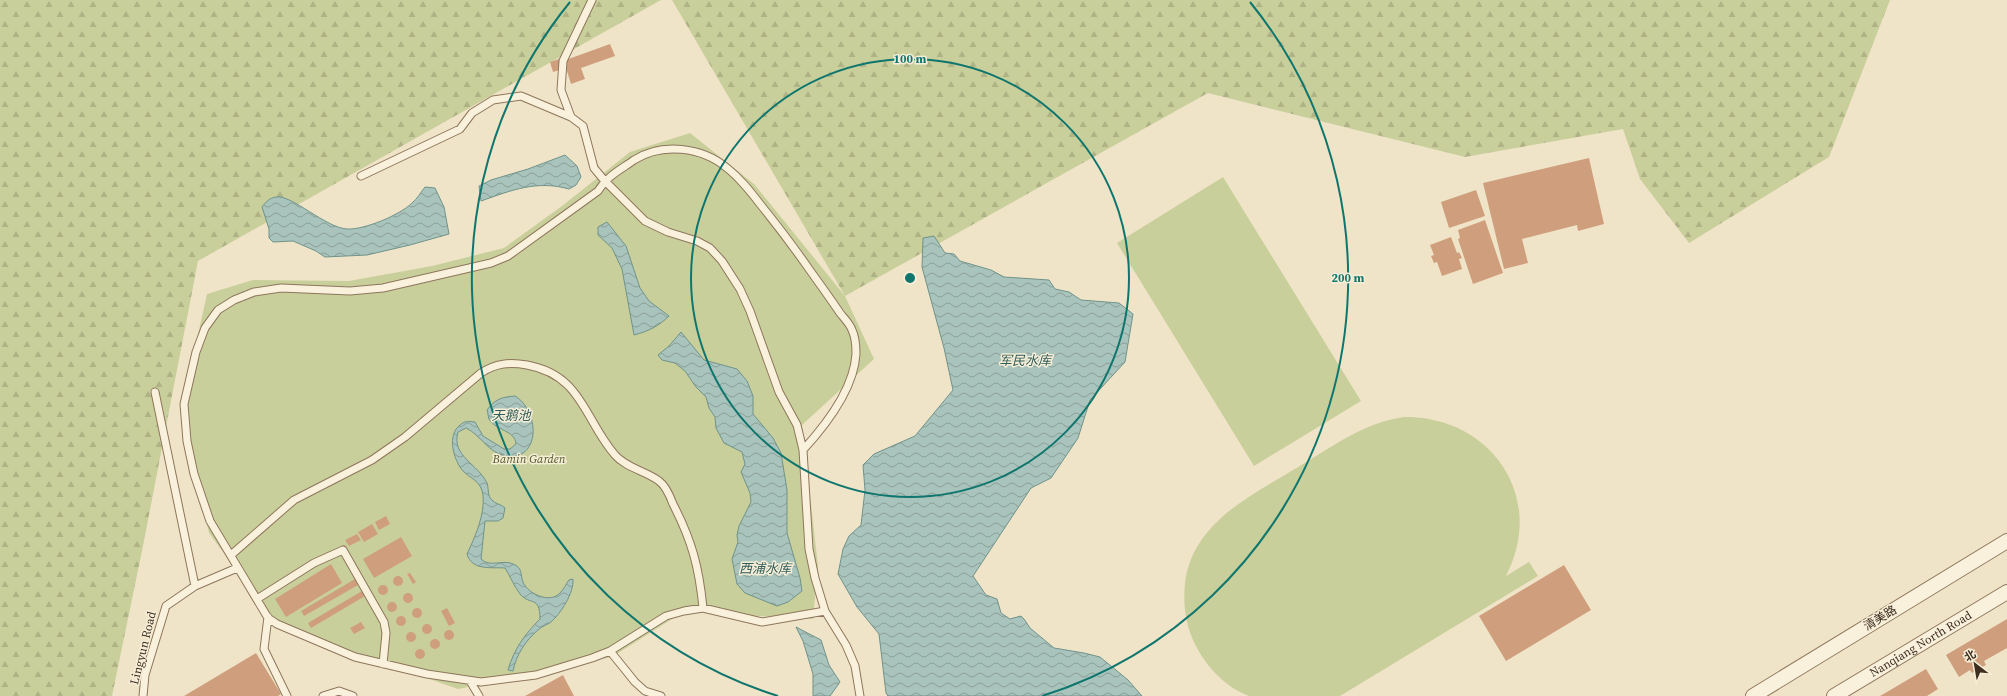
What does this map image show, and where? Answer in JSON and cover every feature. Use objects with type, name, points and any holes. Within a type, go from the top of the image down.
[{"type":"street","name":"清美路","points":[[1753,696],[2007,541]]},
{"type":"street","name":"Nanqiang North Road","points":[[1834,696],[2007,592]]},
{"type":"lane","points":[[571,117],[561,90],[563,62],[592,0]]},
{"type":"lane","points":[[361,176],[460,129],[472,113],[493,100],[521,96],[571,117],[583,126],[594,168],[645,221],[668,232],[697,241],[710,248],[722,260],[740,289],[750,311],[773,377],[797,425],[803,450],[809,549],[825,611],[837,628],[855,666],[859,680],[860,696]]},
{"type":"lane","points":[[803,450],[824,427],[840,399],[852,373],[856,354],[853,331],[780,228],[744,184],[727,167],[698,153],[681,149],[651,151],[604,180],[598,191],[508,256],[491,263],[383,288],[350,290],[281,288],[254,292],[234,300],[218,310],[205,328],[196,352],[184,404],[187,441],[194,474],[210,521],[256,599],[268,617],[276,624],[338,650],[383,664],[427,674],[470,681],[507,680],[564,668],[610,650],[666,616],[703,608],[762,622],[825,611]]},
{"type":"lane","points":[[231,555],[294,500],[372,460],[405,437],[481,373],[493,365],[516,364],[546,370],[564,380],[584,407],[615,455],[623,462],[660,481],[665,487],[695,552],[703,608]]},
{"type":"lane","points":[[155,392],[196,586],[237,568]]},
{"type":"lane","points":[[256,599],[314,563],[343,550],[384,622],[386,633],[383,664]]},
{"type":"lane","name":"Lingyun Road","points":[[143,696],[145,675],[166,606],[196,586]]},
{"type":"lane","points":[[268,617],[264,649],[287,696]]},
{"type":"lane","points":[[610,650],[635,682],[645,691],[661,696]]},
{"type":"lane","points":[[470,681],[479,696]]},
{"type":"lane","points":[[323,696],[339,691],[353,696]]},
{"type":"green space","points":[[0,0],[661,0],[198,261],[143,546],[112,696],[0,696]]},
{"type":"green space","points":[[672,0],[1890,0],[1829,157],[1689,243],[1640,179],[1623,129],[1465,157],[1208,93],[845,296]]},
{"type":"green space","name":"Bamin Garden","points":[[690,133],[754,184],[845,296],[874,359],[802,425],[818,566],[813,619],[683,612],[612,657],[458,689],[278,626],[209,533],[181,411],[207,294],[253,280],[349,281],[432,266],[504,248],[562,206],[630,152]]},
{"type":"green space","points":[[1223,177],[1361,401],[1254,466],[1117,243]]},
{"type":"green space","points":[[1404,417],[1435,420],[1462,430],[1485,446],[1503,466],[1515,491],[1520,518],[1517,546],[1506,576],[1529,562],[1538,576],[1340,696],[1249,696],[1240,692],[1223,680],[1209,666],[1197,649],[1186,619],[1184,597],[1185,583],[1190,561],[1200,542],[1213,526],[1229,511],[1265,486],[1351,435],[1377,424]]},
{"type":"water","points":[[565,155],[577,166],[581,177],[576,185],[569,189],[557,186],[535,186],[503,193],[481,201],[479,186],[491,180],[528,169]]},
{"type":"water","points":[[425,187],[435,188],[444,207],[449,234],[367,255],[325,257],[316,251],[293,241],[273,242],[269,238],[269,229],[262,207],[271,198],[282,197],[329,223],[347,229],[354,229],[391,217],[414,201]]},
{"type":"water","points":[[607,222],[626,246],[640,288],[649,301],[669,316],[653,328],[634,335],[622,269],[612,248],[598,235],[598,227]]},
{"type":"water","name":"军民水库","points":[[934,236],[945,253],[954,254],[960,261],[991,270],[1004,277],[1049,280],[1055,289],[1069,292],[1081,300],[1119,303],[1133,314],[1125,362],[1090,400],[1078,438],[1051,478],[1031,488],[973,576],[986,595],[997,599],[1001,613],[1010,619],[1021,616],[1030,628],[1054,648],[1100,657],[1128,680],[1142,696],[888,696],[886,693],[879,634],[857,607],[838,574],[843,549],[849,536],[861,525],[865,490],[863,465],[874,454],[915,436],[953,390],[944,348],[922,267],[923,238]]},
{"type":"water","name":"西浦水库","points":[[681,332],[704,360],[737,369],[747,381],[753,396],[753,414],[773,438],[781,453],[787,490],[787,533],[800,578],[802,591],[788,602],[777,606],[745,593],[737,584],[732,559],[738,542],[737,535],[739,526],[751,502],[750,493],[741,472],[745,464],[742,452],[724,443],[716,428],[715,417],[709,408],[706,397],[696,387],[685,371],[675,363],[662,360],[658,355],[669,346]]},
{"type":"water","name":"天鹅池","points":[[515,396],[523,403],[529,412],[532,423],[533,434],[531,443],[526,451],[517,455],[506,456],[489,448],[476,435],[466,428],[458,432],[458,447],[462,454],[483,476],[487,483],[490,498],[505,508],[503,518],[498,521],[485,521],[481,559],[488,563],[505,562],[518,567],[520,569],[523,582],[529,590],[534,594],[545,598],[556,596],[569,580],[573,579],[573,584],[563,608],[551,622],[534,634],[526,643],[516,659],[513,671],[508,670],[510,662],[525,636],[540,619],[540,612],[534,602],[527,600],[520,594],[505,568],[488,568],[478,566],[469,559],[467,554],[481,518],[483,495],[478,483],[465,473],[459,465],[454,453],[453,440],[456,429],[463,423],[471,421],[475,422],[483,436],[504,449],[510,449],[516,444],[515,439],[509,433],[492,423],[489,419],[487,410],[499,399]]},
{"type":"water","points":[[796,627],[821,640],[829,665],[840,682],[830,696],[813,696],[813,674],[803,641]]},
{"type":"building","points":[[610,44],[615,56],[581,68],[585,79],[571,84],[566,68],[553,72],[550,62],[562,58],[563,61]]},
{"type":"building","points":[[1589,158],[1604,224],[1578,231],[1577,225],[1522,239],[1528,263],[1504,269],[1483,183]]},
{"type":"building","points":[[1476,190],[1485,216],[1449,228],[1441,202]]},
{"type":"building","points":[[1485,220],[1503,273],[1473,284],[1458,239],[1460,238],[1458,230]]},
{"type":"building","points":[[1451,237],[1457,253],[1459,252],[1462,258],[1459,259],[1462,269],[1442,276],[1437,262],[1434,263],[1431,256],[1434,255],[1430,245]]},
{"type":"building","points":[[386,516],[390,524],[379,530],[375,522]]},
{"type":"building","points":[[372,524],[378,534],[364,542],[358,532]]},
{"type":"building","points":[[357,534],[361,540],[349,546],[345,540]]},
{"type":"building","points":[[401,537],[412,556],[374,578],[363,559]]},
{"type":"building","points":[[331,564],[342,583],[286,617],[275,599]]},
{"type":"building","points":[[1564,565],[1591,610],[1506,661],[1479,616]]},
{"type":"building","points":[[410,573],[416,582],[413,584],[407,574]]},
{"type":"building","points":[[398,576],[403,581],[398,586],[393,581]]},
{"type":"building","points":[[355,579],[358,585],[304,616],[301,611]]},
{"type":"building","points":[[383,585],[388,590],[383,595],[378,590]]},
{"type":"building","points":[[362,591],[365,596],[311,628],[308,623]]},
{"type":"building","points":[[408,593],[413,598],[408,603],[403,598]]},
{"type":"building","points":[[392,602],[397,607],[392,612],[387,607]]},
{"type":"building","points":[[417,608],[422,613],[417,618],[412,613]]},
{"type":"building","points":[[447,608],[455,623],[449,626],[441,611]]},
{"type":"building","points":[[401,616],[406,621],[401,626],[396,621]]},
{"type":"building","points":[[2007,619],[2007,648],[1984,661],[1986,665],[1972,673],[1970,670],[1959,677],[1946,655]]},
{"type":"building","points":[[361,622],[365,628],[354,634],[350,628]]},
{"type":"building","points":[[427,624],[432,629],[427,634],[422,629]]},
{"type":"building","points":[[449,630],[454,635],[449,640],[444,635]]},
{"type":"building","points":[[411,632],[416,637],[411,642],[406,637]]},
{"type":"building","points":[[435,639],[440,644],[435,649],[430,644]]},
{"type":"building","points":[[420,649],[425,654],[420,659],[415,654]]},
{"type":"building","points":[[256,653],[281,694],[278,696],[184,696]]},
{"type":"building","points":[[1926,669],[1938,689],[1927,696],[1880,696]]},
{"type":"building","points":[[563,675],[574,696],[525,696]]}]
